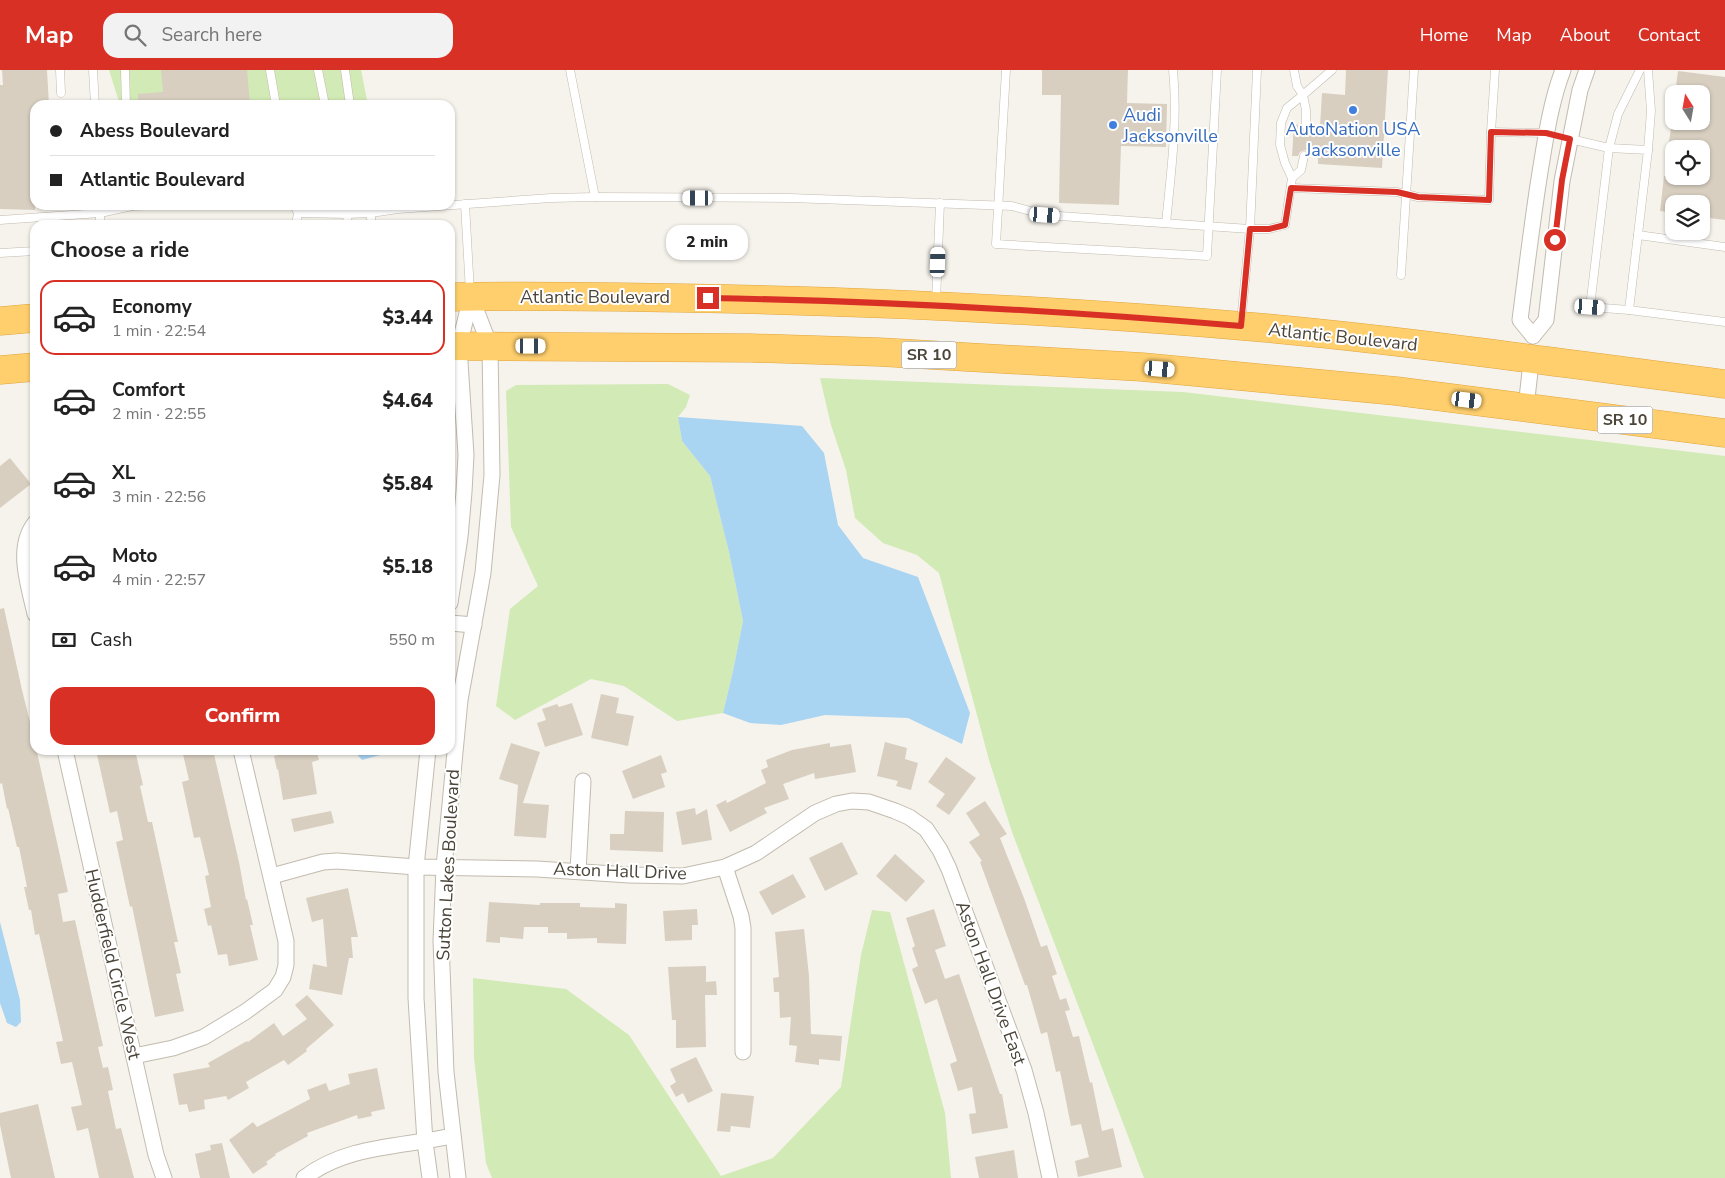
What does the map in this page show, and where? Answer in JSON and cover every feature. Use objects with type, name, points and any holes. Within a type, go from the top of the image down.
[{"type":"highway","name":"Atlantic Boulevard","points":[[460,297],[752,299],[936,306],[1140,318],[1241,326],[1401,343],[1532,348],[1725,384]]},
{"type":"highway","points":[[0,321],[30,318]]},
{"type":"highway","points":[[0,338],[30,336]]},
{"type":"highway","name":"SR 10","points":[[455,346],[751,348],[1011,359],[1142,367],[1396,391],[1725,433]]},
{"type":"highway","points":[[0,370],[30,367]]},
{"type":"street","points":[[1532,348],[1520,320],[1546,133],[1555,91],[1563,70]]},
{"type":"street","points":[[1526,407],[1532,348],[1546,320],[1562,180],[1580,90],[1587,70]]},
{"type":"street","points":[[1546,133],[1570,139]]},
{"type":"street","points":[[455,570],[460,537],[466,455],[455,346],[460,297]]},
{"type":"street","name":"Sutton Lakes Boulevard","points":[[455,752],[460,700],[483,573],[492,475],[490,346],[460,297]]},
{"type":"street","points":[[30,529],[24,548],[30,587]]},
{"type":"street","points":[[455,624],[474,626]]},
{"type":"street","name":"Hudderfield Circle West","points":[[66,755],[156,1155],[164,1178]]},
{"type":"street","points":[[134,1056],[173,1048],[204,1037],[245,1012],[275,990],[283,976],[286,965],[286,941],[242,755]]},
{"type":"street","name":"Sutton Lakes Boulevard","points":[[427,755],[416,867],[416,998],[425,1142],[430,1178]]},
{"type":"street","name":"Sutton Lakes Boulevard","points":[[455,755],[444,866],[442,941],[446,1072],[458,1178]]},
{"type":"street","points":[[578,871],[583,781]]},
{"type":"street","name":"Aston Hall Drive","points":[[272,876],[323,862],[683,876],[725,866],[756,853],[815,814],[836,804],[852,801],[868,802],[896,811]]},
{"type":"street","name":"Aston Hall Drive East","points":[[896,811],[909,817],[926,829],[940,850],[949,869],[1024,1070],[1036,1113],[1050,1178]]},
{"type":"street","points":[[725,866],[743,928],[743,1052]]},
{"type":"street","points":[[304,1178],[342,1156],[452,1136]]},
{"type":"lane","points":[[60,70],[61,93]]},
{"type":"lane","points":[[93,70],[95,100]]},
{"type":"lane","points":[[125,70],[126,100]]},
{"type":"lane","points":[[270,70],[275,100]]},
{"type":"lane","points":[[318,70],[324,100]]},
{"type":"lane","points":[[345,70],[349,100]]},
{"type":"lane","points":[[570,70],[595,197]]},
{"type":"lane","points":[[1006,70],[996,244],[1207,256],[1217,70]]},
{"type":"lane","points":[[1166,223],[1175,92],[1173,70]]},
{"type":"lane","points":[[1241,326],[1250,229],[1257,70]]},
{"type":"lane","points":[[1294,70],[1297,86],[1303,95],[1306,125]]},
{"type":"lane","points":[[455,205],[595,197],[790,198],[1012,206],[1045,215],[1269,229],[1285,225],[1291,188],[1292,178],[1280,145],[1281,124],[1287,108],[1332,70]]},
{"type":"lane","points":[[1401,275],[1414,70]]},
{"type":"lane","points":[[1291,188],[1397,192],[1418,197],[1489,200],[1495,70]]},
{"type":"lane","points":[[1640,70],[1618,114],[1609,148],[1590,307],[1725,322]]},
{"type":"lane","points":[[1629,310],[1648,150],[1650,111],[1648,70]]},
{"type":"lane","points":[[1491,132],[1546,133]]},
{"type":"lane","points":[[1570,139],[1609,148],[1648,150]]},
{"type":"lane","points":[[1292,178],[1301,170],[1304,156]]},
{"type":"lane","points":[[936,306],[940,203]]},
{"type":"lane","points":[[460,297],[465,204]]},
{"type":"lane","points":[[0,220],[91,210]]},
{"type":"lane","points":[[296,210],[297,220]]},
{"type":"lane","points":[[347,210],[348,220]]},
{"type":"lane","points":[[298,213],[347,214],[365,210]]},
{"type":"lane","points":[[1638,235],[1725,247]]},
{"type":"lane","points":[[0,253],[30,251]]},
{"type":"green space","points":[[109,70],[361,70],[367,100],[118,100]]},
{"type":"green space","points":[[820,378],[1183,392],[1725,456],[1725,1178],[1144,1178],[1012,832],[989,760],[939,573],[917,555],[883,543],[855,518],[846,470],[831,425]]},
{"type":"green space","points":[[668,384],[690,395],[686,407],[678,417],[682,441],[710,476],[729,552],[743,621],[723,713],[677,721],[624,686],[591,679],[515,720],[496,706],[510,609],[538,586],[511,527],[506,391],[516,385]]},
{"type":"green space","points":[[872,910],[890,912],[945,1113],[951,1178],[492,1178],[486,1163],[474,1058],[473,978],[566,989],[629,1035],[721,1176],[773,1158],[841,1087],[861,955]]},
{"type":"water","points":[[678,417],[802,426],[824,453],[838,525],[863,558],[918,577],[970,713],[962,744],[908,718],[825,715],[781,725],[750,723],[723,713],[743,621],[729,552],[710,476],[682,441]]},
{"type":"water","points":[[358,755],[380,755],[362,760]]},
{"type":"water","points":[[0,922],[20,1000],[21,1022],[16,1027],[7,1023],[0,1003]]},
{"type":"building","points":[[2,70],[47,70],[49,100],[30,100],[30,210],[0,209],[0,85],[3,85]]},
{"type":"building","points":[[161,70],[247,70],[250,100],[138,100],[138,94],[163,92]]},
{"type":"building","name":"Audi Jacksonville","points":[[1042,70],[1128,70],[1127,103],[1167,104],[1166,147],[1121,146],[1119,205],[1059,203],[1061,95],[1042,95]]},
{"type":"building","name":"AutoNation USA Jacksonville","points":[[1346,70],[1388,70],[1382,168],[1318,164],[1318,157],[1310,156],[1305,150],[1300,152],[1298,156],[1292,156],[1294,124],[1300,125],[1306,131],[1312,125],[1320,126],[1322,93],[1345,95]]},
{"type":"building","points":[[1678,71],[1725,77],[1725,220],[1710,218],[1710,195],[1665,195],[1665,212],[1660,211],[1664,176],[1665,185],[1710,185],[1710,140],[1669,140],[1671,130],[1710,130],[1710,85],[1676,85]]},
{"type":"building","points":[[10,458],[30,485],[0,508],[0,466]]},
{"type":"building","points":[[4,608],[30,722],[30,755],[38,755],[68,892],[58,894],[63,922],[75,920],[103,1046],[98,1047],[103,1068],[108,1067],[113,1090],[108,1091],[116,1129],[121,1128],[134,1178],[99,1178],[88,1128],[77,1131],[71,1107],[82,1105],[72,1062],[61,1064],[56,1042],[63,1041],[39,934],[35,935],[31,910],[29,910],[24,887],[27,887],[19,847],[17,847],[2,783],[0,784],[0,609]]},
{"type":"building","points":[[601,694],[619,698],[616,713],[634,716],[628,746],[591,738]]},
{"type":"building","points":[[572,703],[583,735],[545,747],[537,723],[546,720],[542,709],[557,704],[559,707]]},
{"type":"building","points":[[885,742],[907,748],[905,759],[918,763],[911,790],[896,786],[898,781],[877,776]]},
{"type":"building","points":[[511,743],[540,752],[523,803],[549,805],[546,838],[514,836],[518,785],[499,779]]},
{"type":"building","points":[[830,743],[830,747],[851,744],[856,772],[815,779],[814,773],[783,784],[789,799],[764,808],[767,813],[730,832],[716,805],[726,800],[727,803],[766,783],[761,770],[768,767],[766,760],[792,750]]},
{"type":"building","points":[[97,755],[136,755],[143,785],[140,786],[148,822],[152,822],[178,942],[174,942],[181,973],[176,974],[184,1011],[155,1017],[132,906],[130,907],[116,842],[123,840],[117,811],[110,813]]},
{"type":"building","points":[[183,755],[214,755],[253,925],[250,925],[258,960],[229,966],[227,954],[218,955],[211,925],[208,926],[204,909],[211,907],[205,876],[209,875],[200,837],[194,838],[182,782],[189,780]]},
{"type":"building","points":[[318,755],[319,760],[312,762],[317,794],[283,800],[274,756]]},
{"type":"building","points":[[661,755],[667,772],[661,774],[665,787],[633,799],[622,771]]},
{"type":"building","points":[[946,757],[976,778],[949,815],[936,806],[945,794],[928,782]]},
{"type":"building","points":[[985,801],[1007,834],[1000,838],[1041,947],[1047,945],[1057,974],[1052,976],[1060,1000],[1066,998],[1070,1010],[1065,1011],[1073,1037],[1079,1036],[1090,1083],[1092,1082],[1102,1131],[1113,1128],[1122,1167],[1078,1177],[1075,1161],[1089,1157],[1081,1124],[1071,1126],[1060,1071],[1056,1072],[1047,1032],[1041,1034],[1027,985],[1025,985],[980,862],[982,861],[969,842],[980,835],[966,813]]},
{"type":"building","points":[[695,808],[696,815],[707,809],[712,840],[682,845],[676,812]]},
{"type":"building","points":[[331,811],[334,823],[294,832],[291,819]]},
{"type":"building","points":[[625,811],[664,812],[663,852],[610,850],[610,834],[624,834]]},
{"type":"building","points":[[842,842],[858,874],[825,891],[809,858]]},
{"type":"building","points":[[895,854],[925,881],[906,902],[876,876]]},
{"type":"building","points":[[793,874],[806,897],[772,915],[759,892]]},
{"type":"building","points":[[348,888],[358,937],[351,937],[353,958],[349,958],[342,995],[309,989],[313,964],[327,967],[323,919],[312,922],[306,898]]},
{"type":"building","points":[[489,902],[540,905],[540,903],[580,903],[580,907],[615,908],[615,903],[627,904],[626,944],[597,943],[597,938],[567,939],[567,933],[548,933],[548,927],[524,927],[523,939],[500,937],[500,943],[486,942]]},
{"type":"building","points":[[697,909],[698,925],[692,925],[692,940],[665,941],[663,911]]},
{"type":"building","points":[[934,909],[946,946],[935,950],[945,979],[959,974],[1000,1094],[1002,1094],[1008,1128],[972,1134],[969,1114],[976,1113],[972,1087],[958,1091],[950,1064],[957,1061],[937,999],[925,1004],[912,969],[918,966],[912,948],[915,946],[906,918]]},
{"type":"building","points":[[804,929],[809,976],[811,1034],[842,1036],[840,1061],[819,1059],[819,1065],[795,1062],[797,1046],[789,1045],[791,1017],[780,1018],[779,992],[774,992],[773,978],[779,977],[775,932]]},
{"type":"building","points":[[706,966],[706,982],[716,981],[717,995],[705,995],[706,1047],[676,1048],[676,1020],[672,1020],[668,967]]},
{"type":"building","points":[[307,995],[334,1025],[306,1049],[307,1051],[288,1065],[284,1060],[246,1082],[249,1088],[228,1100],[226,1096],[204,1100],[205,1109],[189,1112],[187,1104],[179,1105],[173,1074],[210,1067],[208,1063],[248,1042],[274,1023],[283,1036],[307,1019],[295,1005]]},
{"type":"building","points":[[696,1057],[713,1091],[688,1103],[683,1093],[676,1097],[670,1086],[676,1082],[670,1069]]},
{"type":"building","points":[[377,1068],[385,1109],[371,1112],[372,1116],[358,1119],[357,1115],[307,1133],[308,1136],[275,1154],[266,1162],[268,1164],[253,1174],[229,1140],[253,1122],[257,1127],[310,1099],[307,1090],[326,1083],[329,1091],[350,1084],[348,1074]]},
{"type":"building","points":[[721,1093],[754,1096],[750,1128],[731,1126],[730,1132],[717,1131]]},
{"type":"building","points":[[38,1104],[55,1178],[11,1178],[0,1125],[0,1113]]},
{"type":"building","points":[[222,1143],[230,1178],[200,1178],[195,1154],[211,1150],[210,1145]]},
{"type":"building","points":[[1014,1150],[1018,1178],[979,1178],[975,1157]]},
{"type":"place","name":"AutoNation USA Jacksonville","points":[[1353,110]]},
{"type":"place","name":"Audi Jacksonville","points":[[1113,125]]},
{"type":"route","points":[[708,298],[936,306],[1241,326],[1250,229],[1269,229],[1285,225],[1291,188],[1397,192],[1418,197],[1489,200],[1491,132],[1546,133],[1570,139],[1562,180],[1555,240]]}]
